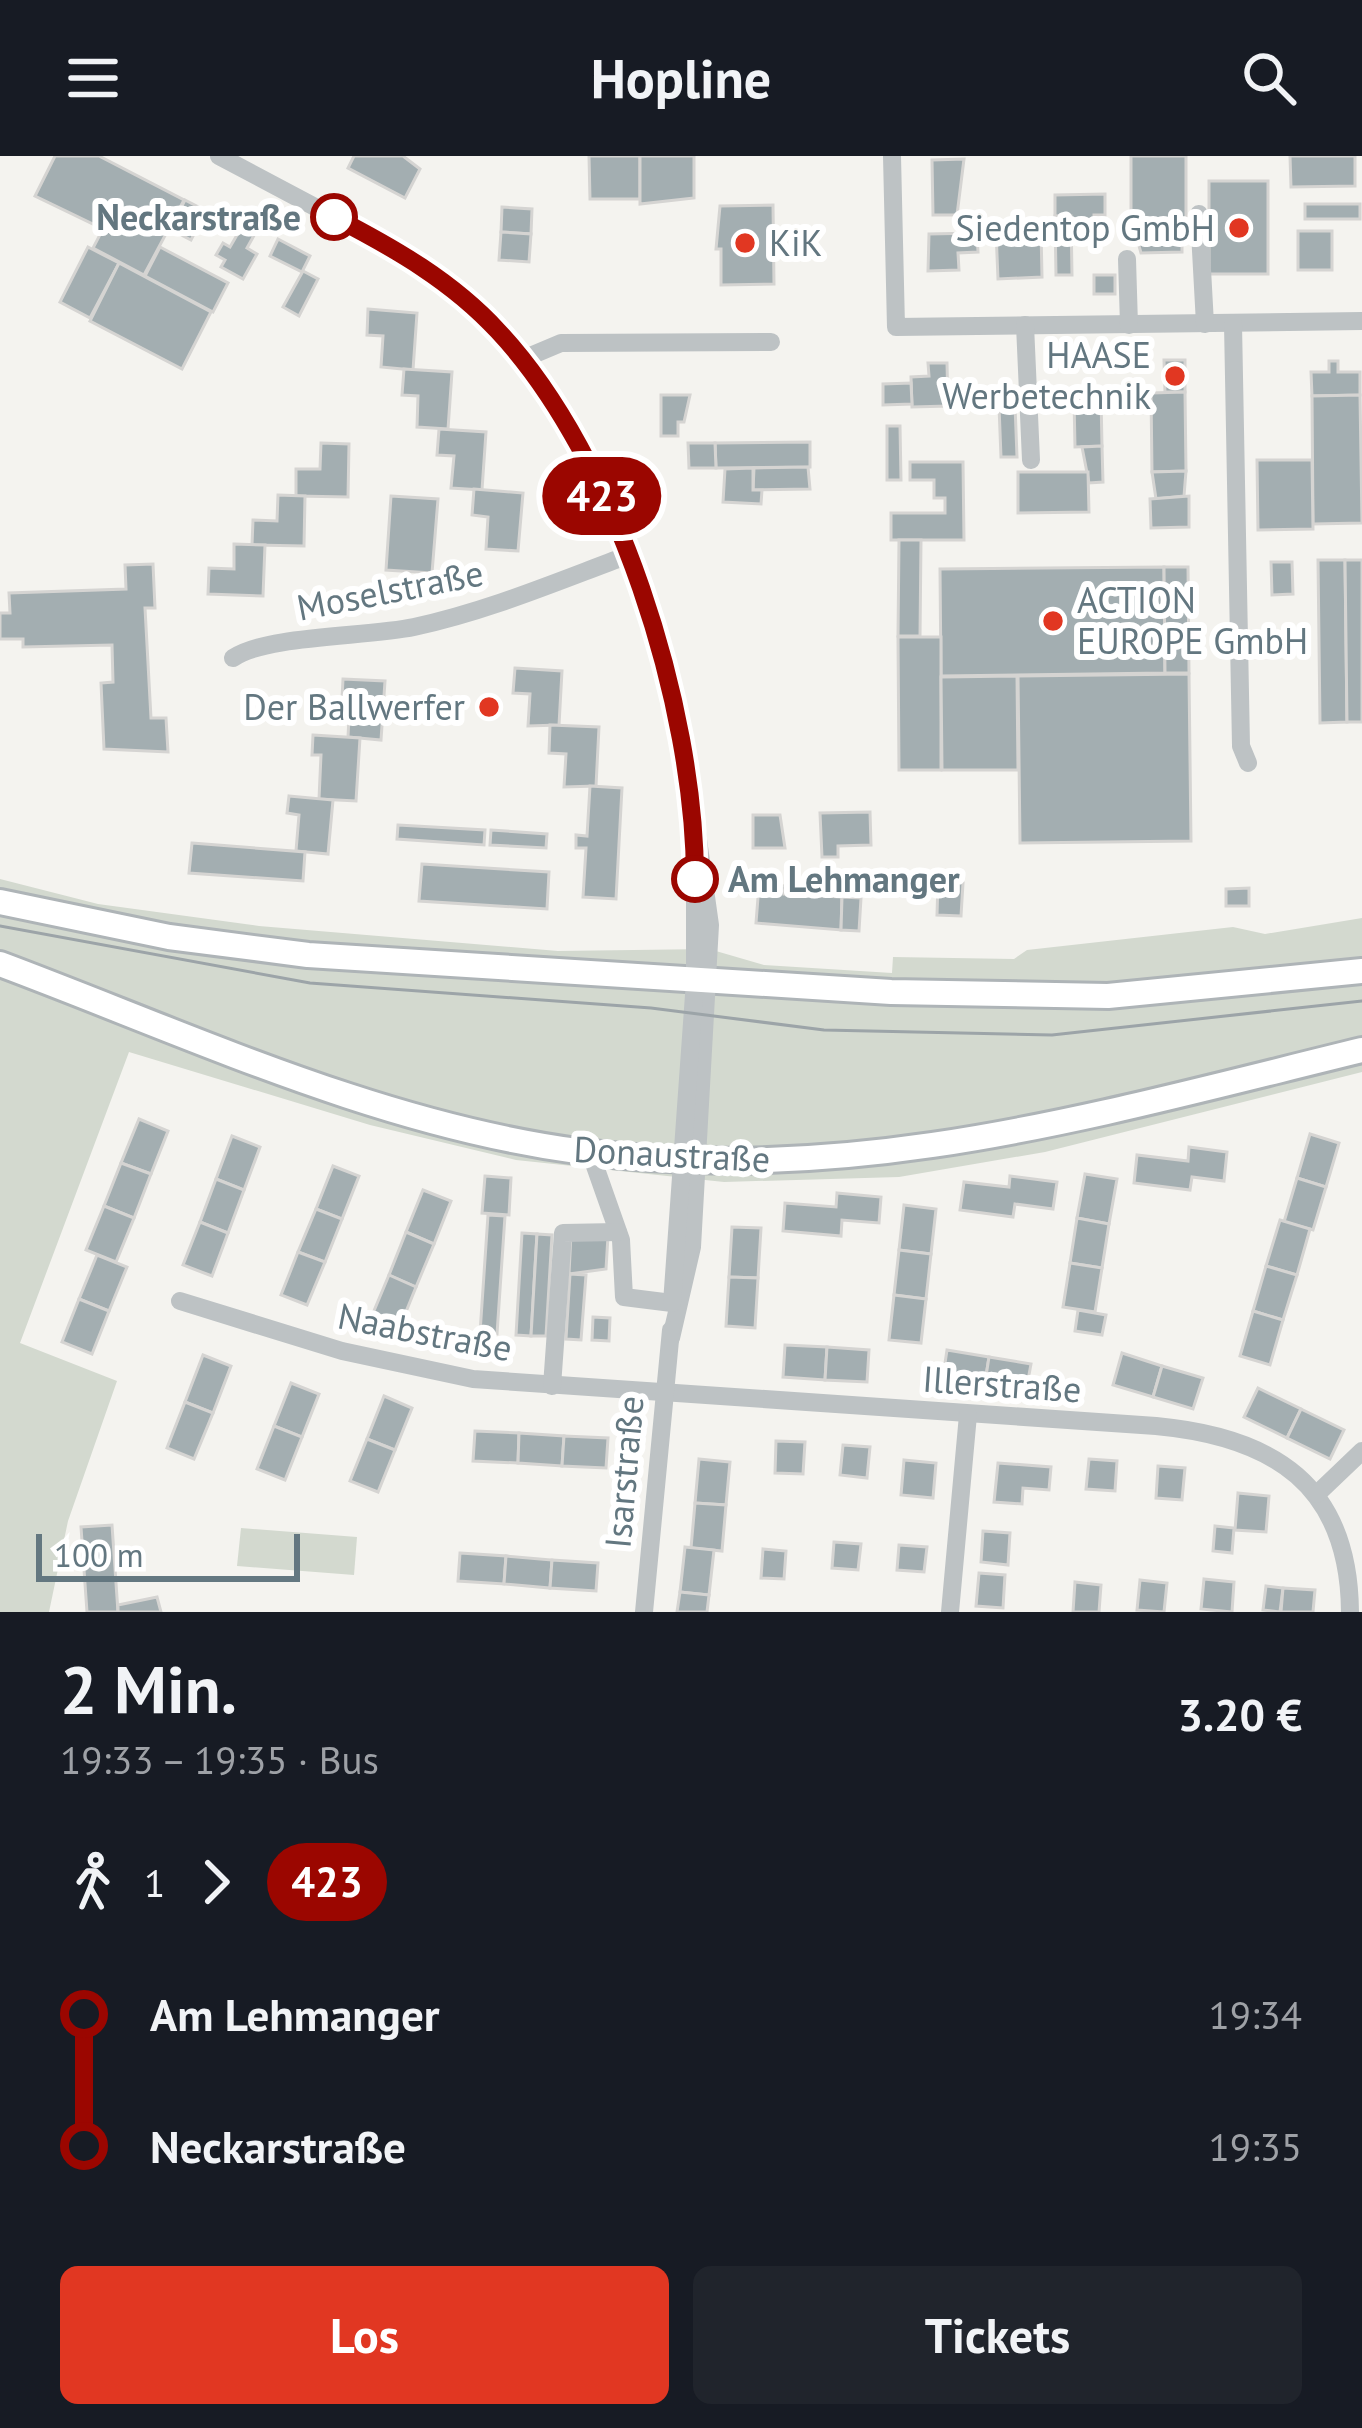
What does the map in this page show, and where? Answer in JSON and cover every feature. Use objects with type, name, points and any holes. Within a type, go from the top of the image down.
[{"type":"main road","points":[[0,902],[169,938],[289,953],[702,981],[1072,997],[1186,991],[1362,971]]},
{"type":"main road","name":"Donaustraße","points":[[0,964],[377,1103],[590,1152],[690,1160],[860,1156],[977,1142],[1362,1050]]},
{"type":"street","points":[[219,156],[411,259],[471,304],[523,359],[584,456],[626,556],[673,696],[705,869],[690,1160]]},
{"type":"street","points":[[892,156],[896,327],[1362,321]]},
{"type":"street","points":[[1199,214],[1205,324]]},
{"type":"street","points":[[1126,259],[1129,325]]},
{"type":"street","points":[[1233,324],[1241,746],[1248,763]]},
{"type":"street","points":[[1025,326],[1031,460]]},
{"type":"street","points":[[523,359],[561,344],[771,342]]},
{"type":"street","name":"Moselstraße","points":[[233,658],[250,646],[368,636],[460,616],[626,556]]},
{"type":"street","points":[[590,1152],[618,1232],[624,1297],[672,1303]]},
{"type":"street","name":"Isarstraße","points":[[644,1612],[690,1160]]},
{"type":"street","name":"Isarstraße","points":[[671,1338],[692,1247],[690,1160]]},
{"type":"street","points":[[552,1386],[563,1233],[618,1232]]},
{"type":"street","name":"Naabstraße","points":[[180,1301],[272,1332],[401,1365],[552,1386],[664,1394]]},
{"type":"street","name":"Illerstraße","points":[[664,1394],[1205,1433],[1270,1456],[1317,1494],[1341,1538],[1350,1612]]},
{"type":"street","points":[[950,1612],[968,1415]]},
{"type":"street","points":[[1317,1494],[1362,1451]]},
{"type":"shaded area","points":[[0,879],[98,904],[259,926],[558,951],[709,949],[764,965],[892,973],[893,957],[1014,959],[1027,950],[1233,927],[1265,934],[1362,918],[1362,1072],[1045,1152],[899,1177],[724,1182],[516,1160],[370,1125],[129,1052],[20,1343],[117,1381],[68,1521],[49,1612],[0,1612]]},
{"type":"shaded area","points":[[241,1528],[357,1537],[354,1575],[237,1566]]},
{"type":"building","points":[[55,156],[99,156],[184,200],[144,275],[93,248],[103,229],[35,196]]},
{"type":"building","points":[[354,156],[403,156],[420,169],[405,198],[348,168]]},
{"type":"building","points":[[589,156],[640,156],[640,199],[590,199]]},
{"type":"building","points":[[640,156],[694,156],[694,198],[640,204]]},
{"type":"building","points":[[1131,156],[1186,156],[1186,228],[1131,228]]},
{"type":"building","points":[[1290,156],[1355,156],[1355,186],[1291,187]]},
{"type":"building","points":[[964,159],[957,215],[933,215],[932,160]]},
{"type":"building","name":"Siedentop GmbH","points":[[1209,181],[1268,181],[1268,274],[1209,274]]},
{"type":"building","points":[[1105,194],[1105,215],[1094,215],[1094,221],[1055,216],[1055,195]]},
{"type":"building","points":[[185,200],[206,211],[191,240],[170,229]]},
{"type":"building","points":[[1305,204],[1360,204],[1360,219],[1305,219]]},
{"type":"building","name":"KiK","points":[[773,205],[774,284],[721,285],[721,249],[716,249],[720,206]]},
{"type":"building","points":[[502,207],[532,209],[531,234],[501,232]]},
{"type":"building","points":[[1055,216],[1071,216],[1072,275],[1056,275]]},
{"type":"building","points":[[244,223],[257,230],[247,248],[257,254],[243,279],[221,267],[225,260],[216,255],[223,243],[230,247]]},
{"type":"building","points":[[1134,228],[1182,228],[1182,252],[1141,253]]},
{"type":"building","points":[[1041,230],[1042,277],[998,279],[996,231]]},
{"type":"building","points":[[1298,231],[1332,231],[1332,270],[1298,270]]},
{"type":"building","points":[[501,232],[531,234],[529,262],[499,260]]},
{"type":"building","points":[[977,233],[978,252],[958,253],[959,270],[928,271],[929,234]]},
{"type":"building","points":[[278,239],[310,256],[302,272],[270,256]]},
{"type":"building","points":[[88,247],[119,263],[90,318],[60,302]]},
{"type":"building","points":[[160,247],[228,283],[213,312],[145,276]]},
{"type":"building","points":[[119,263],[211,312],[182,369],[90,321]]},
{"type":"building","points":[[303,271],[318,279],[299,316],[283,307]]},
{"type":"building","points":[[1094,275],[1115,275],[1115,294],[1094,294]]},
{"type":"building","points":[[368,309],[417,313],[413,370],[381,367],[383,336],[367,335]]},
{"type":"building","name":"HAASE Werbetechnik","points":[[1164,360],[1185,360],[1185,392],[1165,392]]},
{"type":"building","points":[[1329,361],[1338,361],[1338,372],[1360,372],[1360,395],[1312,396],[1311,372],[1329,372]]},
{"type":"building","points":[[928,363],[947,363],[948,406],[912,407],[911,377],[929,376]]},
{"type":"building","points":[[404,369],[452,372],[448,429],[417,427],[418,396],[402,395]]},
{"type":"building","points":[[911,383],[912,404],[883,405],[883,384]]},
{"type":"building","points":[[1185,392],[1186,471],[1152,472],[1151,393]]},
{"type":"building","points":[[661,395],[690,395],[684,422],[678,422],[678,436],[661,436]]},
{"type":"building","points":[[1360,395],[1362,523],[1313,524],[1312,396]]},
{"type":"building","points":[[1101,398],[1102,446],[1075,447],[1074,399]]},
{"type":"building","points":[[1015,405],[1017,457],[1001,457],[999,406]]},
{"type":"building","points":[[887,426],[900,426],[901,480],[887,480]]},
{"type":"building","points":[[439,429],[486,432],[482,490],[451,488],[454,456],[437,455]]},
{"type":"building","points":[[810,442],[810,467],[716,468],[715,443]]},
{"type":"building","points":[[321,443],[349,444],[348,497],[296,496],[296,469],[320,469]]},
{"type":"building","points":[[688,443],[715,443],[716,468],[689,468]]},
{"type":"building","points":[[1102,446],[1103,482],[1089,483],[1082,447]]},
{"type":"building","points":[[1257,460],[1312,460],[1313,529],[1258,530]]},
{"type":"building","points":[[910,462],[963,462],[964,540],[891,540],[891,513],[945,513],[945,498],[934,498],[934,480],[910,480]]},
{"type":"building","points":[[808,467],[810,489],[753,490],[754,468]]},
{"type":"building","points":[[753,468],[753,490],[762,490],[761,504],[723,502],[725,469]]},
{"type":"building","points":[[1186,471],[1184,496],[1156,499],[1152,472]]},
{"type":"building","points":[[1018,472],[1088,472],[1089,512],[1018,513]]},
{"type":"building","points":[[474,489],[523,493],[518,551],[486,549],[488,517],[472,515]]},
{"type":"building","points":[[278,495],[305,496],[304,546],[252,545],[253,520],[277,521]]},
{"type":"building","points":[[391,496],[438,499],[432,573],[386,570]]},
{"type":"building","points":[[1189,496],[1189,527],[1151,528],[1150,499]]},
{"type":"building","points":[[899,540],[921,540],[920,636],[898,636]]},
{"type":"building","points":[[234,544],[265,545],[263,596],[208,594],[209,568],[234,569]]},
{"type":"building","points":[[1318,560],[1345,560],[1347,722],[1320,723]]},
{"type":"building","points":[[1345,560],[1362,560],[1362,722],[1347,722]]},
{"type":"building","points":[[1271,562],[1292,562],[1293,594],[1272,595]]},
{"type":"building","points":[[153,564],[155,608],[145,608],[151,718],[166,718],[168,752],[104,749],[101,683],[113,682],[112,645],[23,647],[23,639],[0,639],[0,613],[10,613],[9,593],[126,589],[125,565]]},
{"type":"building","name":"ACTION EUROPE GmbH","points":[[1164,567],[1165,673],[941,676],[940,569]]},
{"type":"building","points":[[1164,567],[1188,567],[1189,673],[1165,673]]},
{"type":"building","points":[[898,637],[941,637],[941,770],[899,770]]},
{"type":"building","points":[[515,668],[562,671],[559,725],[528,726],[530,694],[513,693]]},
{"type":"building","points":[[1189,674],[1191,841],[1020,843],[1018,676]]},
{"type":"building","points":[[1017,676],[1018,770],[942,770],[941,677]]},
{"type":"building","points":[[343,679],[385,681],[381,740],[348,737],[350,699],[342,699]]},
{"type":"building","points":[[550,725],[599,727],[596,786],[564,787],[566,754],[549,753]]},
{"type":"building","points":[[313,735],[360,738],[356,801],[319,799],[321,755],[312,755]]},
{"type":"building","points":[[590,786],[622,788],[616,899],[583,897],[586,848],[576,848],[576,835],[587,836]]},
{"type":"building","points":[[289,796],[333,800],[328,854],[296,851],[299,815],[287,813]]},
{"type":"building","points":[[870,812],[871,845],[838,846],[838,857],[822,857],[820,813]]},
{"type":"building","points":[[753,815],[780,815],[785,848],[753,848]]},
{"type":"building","points":[[398,825],[485,830],[484,845],[397,839]]},
{"type":"building","points":[[491,830],[547,834],[546,848],[490,845]]},
{"type":"building","points":[[192,843],[305,852],[303,881],[189,873]]},
{"type":"building","points":[[422,864],[549,872],[547,909],[419,901]]},
{"type":"building","points":[[938,882],[963,883],[961,916],[937,915]]},
{"type":"building","points":[[759,885],[785,886],[784,894],[842,897],[841,930],[756,923]]},
{"type":"building","points":[[1249,888],[1249,906],[1226,906],[1226,889]]},
{"type":"building","points":[[842,897],[861,898],[859,931],[841,930]]},
{"type":"building","points":[[139,1119],[168,1131],[151,1174],[121,1163]]},
{"type":"building","points":[[1310,1134],[1339,1143],[1326,1187],[1297,1178]]},
{"type":"building","points":[[232,1136],[260,1147],[244,1190],[216,1179]]},
{"type":"building","points":[[1189,1147],[1227,1152],[1224,1181],[1192,1177],[1190,1190],[1134,1183],[1137,1155],[1188,1161]]},
{"type":"building","points":[[121,1163],[151,1174],[134,1218],[104,1206]]},
{"type":"building","points":[[333,1166],[359,1176],[342,1219],[316,1209]]},
{"type":"building","points":[[1085,1174],[1117,1179],[1109,1224],[1077,1218]]},
{"type":"building","points":[[485,1176],[511,1178],[509,1215],[482,1213]]},
{"type":"building","points":[[1010,1176],[1057,1182],[1053,1209],[1015,1204],[1013,1217],[960,1210],[964,1182],[1009,1187]]},
{"type":"building","points":[[1297,1178],[1326,1187],[1313,1230],[1284,1222]]},
{"type":"building","points":[[216,1179],[244,1190],[228,1233],[200,1222]]},
{"type":"building","points":[[423,1190],[451,1201],[434,1244],[406,1232]]},
{"type":"building","points":[[837,1193],[881,1197],[879,1223],[842,1220],[841,1236],[783,1231],[785,1203],[836,1207]]},
{"type":"building","points":[[904,1205],[936,1209],[931,1254],[899,1250]]},
{"type":"building","points":[[104,1206],[134,1218],[116,1262],[86,1250]]},
{"type":"building","points":[[316,1209],[342,1219],[325,1262],[298,1252]]},
{"type":"building","points":[[488,1215],[505,1216],[497,1334],[480,1333]]},
{"type":"building","points":[[1077,1218],[1109,1224],[1102,1268],[1070,1263]]},
{"type":"building","points":[[1280,1220],[1310,1229],[1297,1275],[1266,1266]]},
{"type":"building","points":[[200,1222],[228,1233],[212,1276],[183,1265]]},
{"type":"building","points":[[732,1227],[761,1228],[758,1278],[729,1277]]},
{"type":"building","points":[[406,1232],[434,1244],[416,1287],[389,1275]]},
{"type":"building","points":[[522,1233],[537,1234],[531,1336],[516,1335]]},
{"type":"building","points":[[537,1234],[552,1235],[546,1336],[531,1336]]},
{"type":"building","points":[[571,1234],[608,1236],[606,1269],[569,1274]]},
{"type":"building","points":[[899,1250],[931,1254],[926,1299],[894,1295]]},
{"type":"building","points":[[298,1252],[325,1262],[307,1305],[281,1295]]},
{"type":"building","points":[[97,1255],[127,1267],[109,1311],[79,1299]]},
{"type":"building","points":[[1070,1263],[1102,1268],[1095,1312],[1063,1307]]},
{"type":"building","points":[[1266,1266],[1297,1275],[1283,1320],[1253,1311]]},
{"type":"building","points":[[570,1274],[586,1275],[581,1340],[566,1339]]},
{"type":"building","points":[[389,1275],[416,1287],[399,1329],[371,1318]]},
{"type":"building","points":[[729,1277],[758,1278],[755,1328],[726,1326]]},
{"type":"building","points":[[894,1295],[926,1299],[921,1343],[889,1340]]},
{"type":"building","points":[[79,1299],[109,1311],[92,1354],[62,1342]]},
{"type":"building","points":[[1078,1310],[1106,1315],[1102,1335],[1075,1331]]},
{"type":"building","points":[[1253,1311],[1283,1320],[1270,1365],[1240,1356]]},
{"type":"building","points":[[593,1317],[610,1318],[609,1341],[592,1340]]},
{"type":"building","points":[[785,1345],[827,1347],[825,1380],[783,1377]]},
{"type":"building","points":[[827,1347],[869,1350],[867,1382],[825,1380]]},
{"type":"building","points":[[947,1350],[989,1357],[984,1389],[942,1383]]},
{"type":"building","points":[[1122,1353],[1162,1366],[1153,1397],[1113,1385]]},
{"type":"building","points":[[203,1355],[231,1366],[213,1413],[185,1402]]},
{"type":"building","points":[[989,1357],[1031,1364],[1025,1396],[984,1389]]},
{"type":"building","points":[[1162,1366],[1203,1378],[1193,1409],[1153,1397]]},
{"type":"building","points":[[291,1383],[319,1394],[302,1437],[274,1426]]},
{"type":"building","points":[[1258,1388],[1301,1409],[1287,1438],[1244,1417]]},
{"type":"building","points":[[384,1396],[412,1408],[395,1450],[367,1439]]},
{"type":"building","points":[[185,1402],[213,1413],[194,1459],[167,1448]]},
{"type":"building","points":[[1301,1409],[1344,1430],[1330,1459],[1287,1438]]},
{"type":"building","points":[[274,1426],[302,1437],[285,1480],[257,1469]]},
{"type":"building","points":[[475,1431],[519,1433],[518,1463],[473,1461]]},
{"type":"building","points":[[519,1433],[564,1436],[562,1466],[518,1463]]},
{"type":"building","points":[[564,1436],[608,1438],[606,1468],[562,1466]]},
{"type":"building","points":[[367,1439],[395,1450],[378,1492],[350,1481]]},
{"type":"building","points":[[776,1441],[805,1442],[803,1474],[775,1473]]},
{"type":"building","points":[[843,1445],[870,1447],[867,1478],[840,1475]]},
{"type":"building","points":[[699,1459],[730,1462],[726,1505],[695,1503]]},
{"type":"building","points":[[1089,1459],[1117,1461],[1115,1491],[1086,1489]]},
{"type":"building","points":[[904,1460],[936,1463],[933,1498],[901,1495]]},
{"type":"building","points":[[998,1463],[1051,1467],[1049,1490],[1023,1488],[1022,1504],[994,1502]]},
{"type":"building","points":[[1158,1466],[1185,1468],[1182,1500],[1156,1498]]},
{"type":"building","points":[[1238,1493],[1269,1496],[1266,1532],[1235,1530]]},
{"type":"building","points":[[695,1503],[726,1505],[722,1551],[691,1548]]},
{"type":"building","points":[[112,1525],[118,1612],[87,1612],[81,1527]]},
{"type":"building","points":[[1215,1526],[1234,1528],[1232,1553],[1213,1551]]},
{"type":"building","points":[[983,1531],[1010,1533],[1008,1565],[981,1562]]},
{"type":"building","points":[[834,1542],[861,1544],[858,1570],[832,1568]]},
{"type":"building","points":[[899,1545],[927,1547],[924,1572],[897,1570]]},
{"type":"building","points":[[685,1547],[714,1550],[709,1595],[680,1592]]},
{"type":"building","points":[[763,1549],[786,1551],[784,1579],[761,1578]]},
{"type":"building","points":[[460,1553],[506,1556],[504,1584],[458,1581]]},
{"type":"building","points":[[506,1556],[552,1560],[550,1588],[504,1584]]},
{"type":"building","points":[[552,1560],[598,1563],[596,1591],[550,1588]]},
{"type":"building","points":[[979,1573],[1005,1575],[1003,1608],[976,1606]]},
{"type":"building","points":[[1204,1579],[1234,1582],[1232,1612],[1201,1609]]},
{"type":"building","points":[[1140,1580],[1167,1583],[1164,1612],[1137,1610]]},
{"type":"building","points":[[1075,1582],[1101,1585],[1099,1612],[1073,1612]]},
{"type":"building","points":[[1266,1586],[1283,1588],[1280,1612],[1263,1610]]},
{"type":"building","points":[[1283,1588],[1315,1590],[1313,1612],[1281,1612]]},
{"type":"building","points":[[680,1592],[709,1595],[707,1612],[677,1612]]},
{"type":"building","points":[[157,1597],[161,1612],[118,1612],[118,1605]]},
{"type":"tram line","points":[[0,926],[310,983],[651,1008],[824,1030],[1052,1035],[1362,1001]]},
{"type":"bus line","name":"423","points":[[334,217],[411,259],[471,304],[523,359],[584,456],[644,604],[684,740],[694,806],[695,879]]},
{"type":"place","name":"Neckarstraße","points":[[334,217]]},
{"type":"place","name":"Siedentop GmbH","points":[[1239,228]]},
{"type":"place","name":"KiK","points":[[745,243]]},
{"type":"place","name":"HAASE Werbetechnik","points":[[1175,376]]},
{"type":"place","name":"ACTION EUROPE GmbH","points":[[1053,621]]},
{"type":"place","name":"Der Ballwerfer","points":[[489,707]]},
{"type":"place","name":"Am Lehmanger","points":[[695,879]]}]
